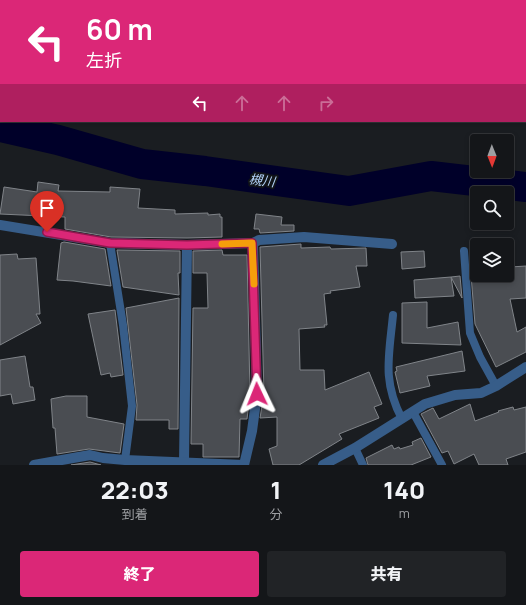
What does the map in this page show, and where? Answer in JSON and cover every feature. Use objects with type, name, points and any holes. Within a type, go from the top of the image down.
[{"type":"street","points":[[0,224],[110,243],[187,245],[252,243],[259,240],[304,237],[392,244]]},
{"type":"street","points":[[34,465],[90,454],[103,461],[125,460],[244,465],[252,431],[257,394],[252,243]]},
{"type":"street","points":[[184,462],[187,245]]},
{"type":"street","points":[[324,465],[355,448],[425,404],[455,395],[481,393],[496,386],[526,367]]},
{"type":"lane","points":[[110,243],[123,325],[132,406],[125,460]]},
{"type":"lane","points":[[464,251],[470,333],[480,357],[496,386]]},
{"type":"lane","points":[[393,315],[388,379],[394,405],[402,419]]},
{"type":"lane","points":[[412,412],[442,465]]},
{"type":"lane","points":[[355,448],[363,465]]},
{"type":"building","points":[[38,182],[59,185],[58,191],[110,192],[110,187],[140,189],[138,208],[175,210],[175,214],[220,214],[220,217],[222,217],[222,237],[111,237],[65,229],[65,217],[0,214],[4,187],[37,192]]},
{"type":"building","points":[[256,214],[282,217],[281,225],[294,225],[294,231],[260,233],[259,229],[254,229]]},
{"type":"building","points":[[64,242],[105,249],[111,286],[57,280],[61,243]]},
{"type":"building","points":[[301,244],[301,248],[366,248],[367,266],[356,266],[360,287],[330,291],[331,293],[324,294],[327,325],[324,325],[325,327],[299,329],[300,370],[324,370],[325,390],[369,372],[382,404],[374,407],[379,418],[339,434],[342,439],[299,465],[273,465],[269,449],[277,446],[277,417],[260,418],[264,394],[260,247]]},
{"type":"building","points":[[117,250],[180,251],[180,273],[178,273],[179,295],[123,287]]},
{"type":"building","points":[[222,250],[223,255],[247,255],[250,394],[247,419],[240,419],[239,457],[203,457],[203,444],[191,444],[193,308],[208,308],[207,273],[193,273],[193,251]]},
{"type":"building","points":[[424,251],[425,267],[402,269],[401,252]]},
{"type":"building","points":[[17,254],[18,259],[36,258],[40,314],[36,314],[41,323],[0,345],[0,255]]},
{"type":"building","points":[[526,266],[526,298],[510,299],[517,332],[526,327],[526,352],[496,367],[475,324],[472,282],[514,282],[514,267]]},
{"type":"building","points":[[460,276],[462,298],[451,277]]},
{"type":"building","points":[[451,277],[454,296],[415,298],[414,280]]},
{"type":"building","points":[[179,298],[178,429],[169,429],[169,420],[136,420],[137,405],[126,308]]},
{"type":"building","points":[[427,302],[427,328],[458,322],[461,345],[402,343],[402,303]]},
{"type":"building","points":[[115,310],[123,375],[111,377],[110,373],[101,375],[88,314]]},
{"type":"building","points":[[462,351],[465,371],[427,376],[430,386],[400,393],[395,372],[397,371],[396,367]]},
{"type":"building","points":[[25,356],[30,387],[33,387],[35,400],[13,404],[11,394],[0,396],[0,360]]},
{"type":"building","points":[[66,396],[87,396],[87,417],[124,424],[120,453],[89,449],[57,454],[51,399]]},
{"type":"building","points":[[470,404],[475,421],[499,412],[498,411],[513,407],[514,410],[526,407],[526,452],[506,459],[508,465],[479,465],[474,454],[454,464],[448,451],[442,453],[421,414],[433,408],[439,419]]},
{"type":"building","points":[[421,438],[431,457],[411,465],[368,465],[366,458],[392,445],[394,449],[399,447],[400,449],[413,445],[412,442]]},
{"type":"building","points":[[90,462],[101,465],[71,465]]},
{"type":"waterway","name":"槻川","points":[[0,127],[58,140],[142,164],[205,171],[349,191],[431,176],[526,187]]},
{"type":"slow traffic","points":[[222,244],[252,243],[254,284]]},
{"type":"route","points":[[47,232],[110,243],[187,245],[252,243],[257,394]]}]
